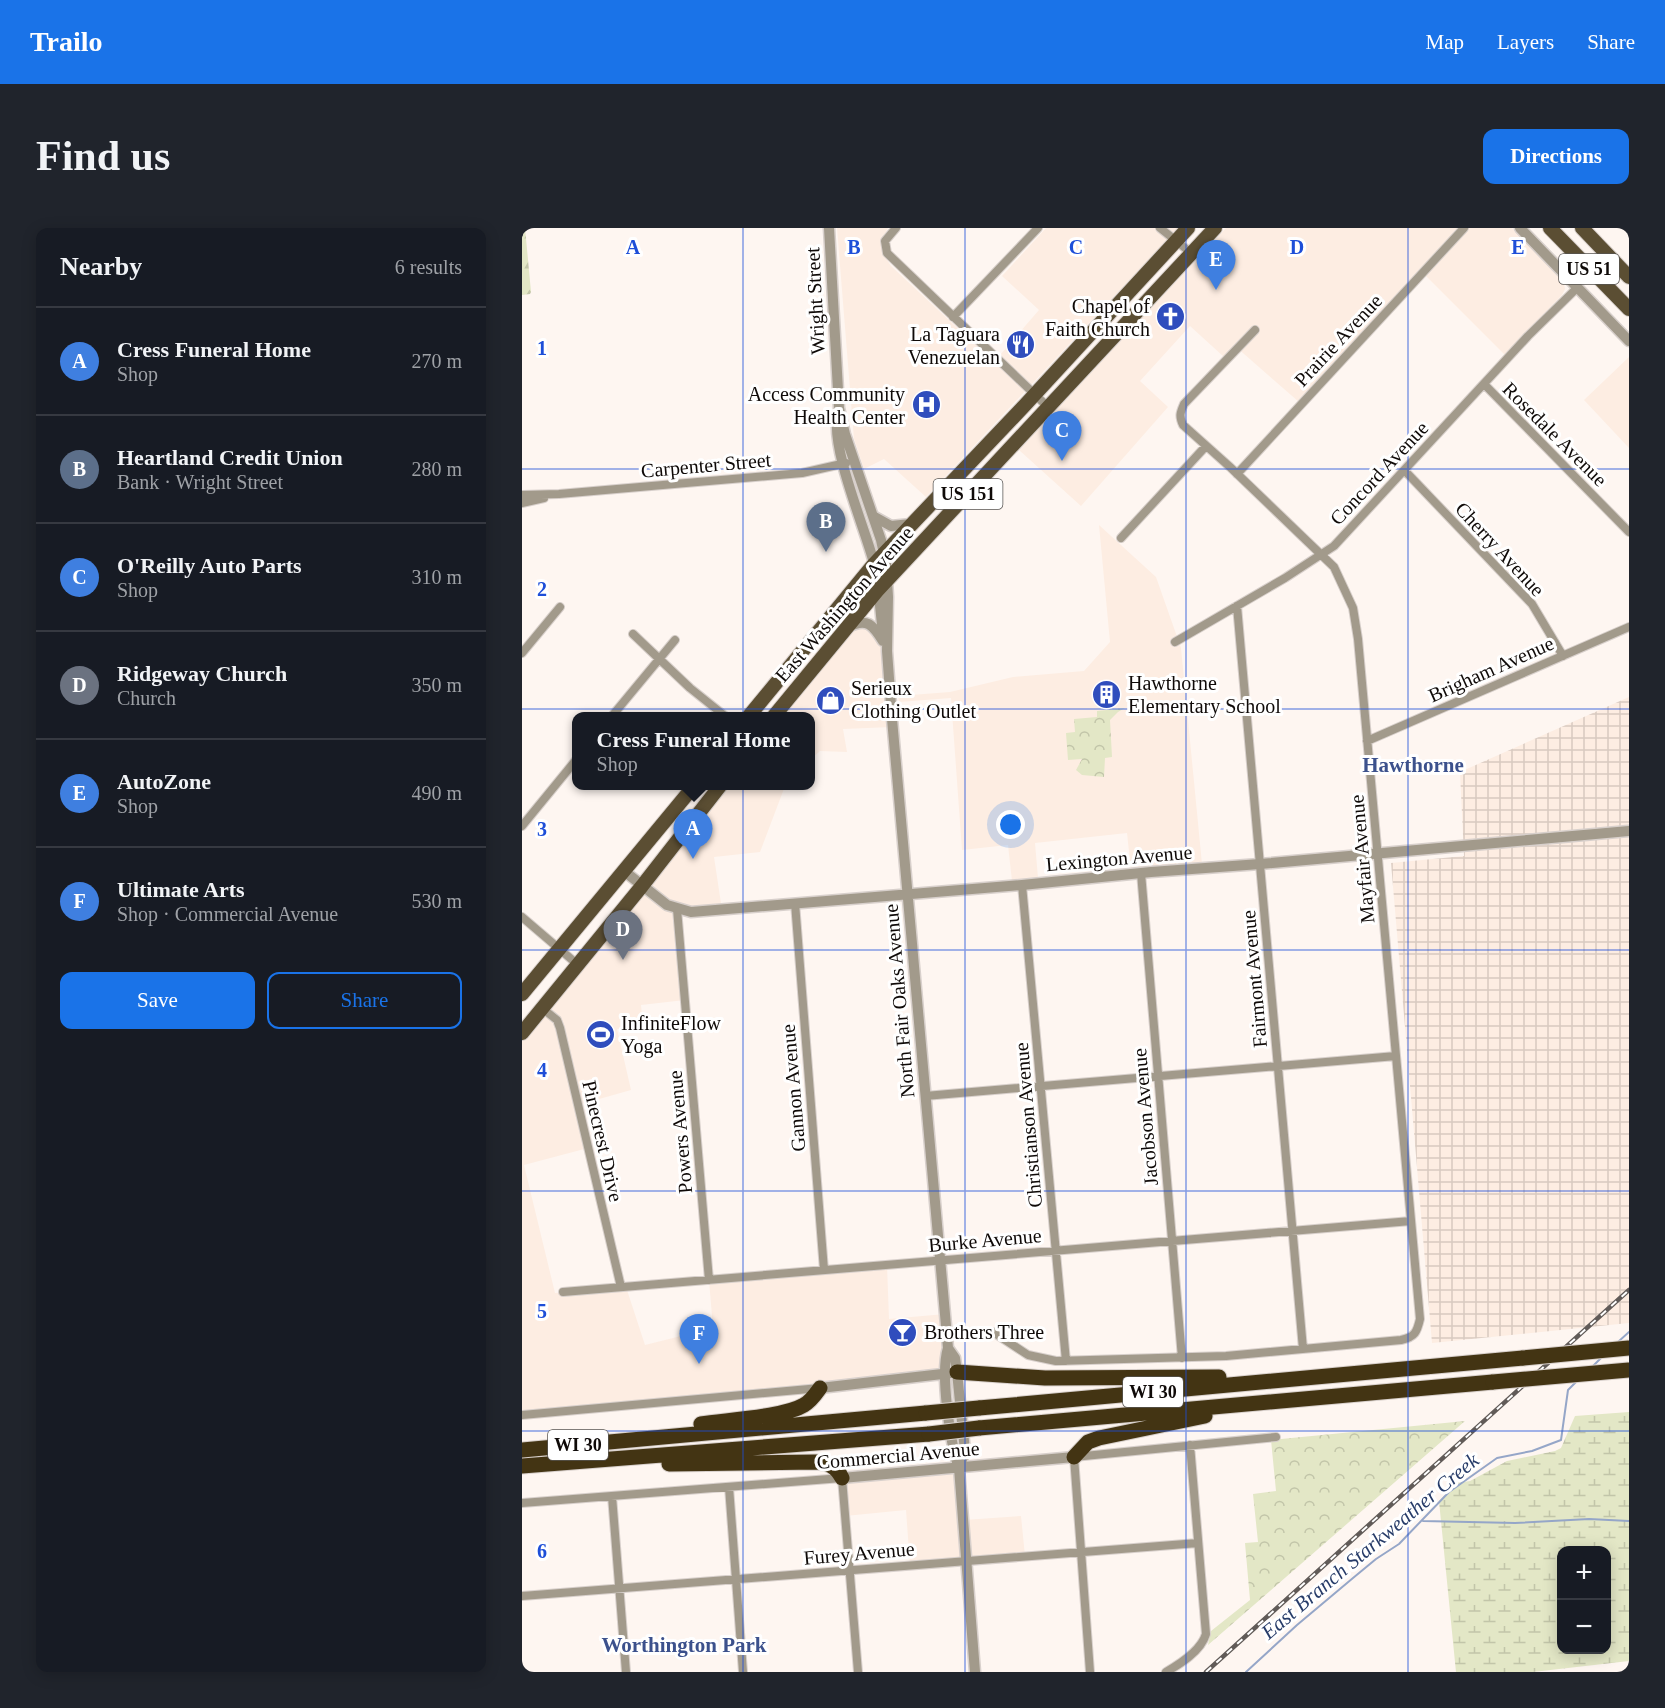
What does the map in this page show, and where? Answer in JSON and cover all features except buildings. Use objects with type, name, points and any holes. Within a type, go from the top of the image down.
[{"type":"highway","name":"WI 30","points":[[522,1450],[1629,1348]]},
{"type":"highway","name":"WI 30","points":[[522,1467],[929,1434],[1629,1370]]},
{"type":"highway","points":[[951,1373],[1045,1378],[1326,1376]]},
{"type":"highway","points":[[522,1450],[787,1411],[813,1399],[820,1388]]},
{"type":"highway","points":[[1074,1457],[1088,1442],[1099,1438],[1278,1401]]},
{"type":"highway","points":[[627,1458],[655,1464],[827,1463],[834,1467],[842,1478]]},
{"type":"main road","name":"East Washington Avenue","points":[[753,712],[874,564],[1188,228]]},
{"type":"main road","name":"East Washington Avenue","points":[[778,712],[887,580],[1049,408],[1190,252],[1215,228]]},
{"type":"main road","name":"US 51","points":[[1550,228],[1629,309]]},
{"type":"main road","name":"US 51","points":[[1582,228],[1629,277]]},
{"type":"main road","points":[[522,994],[690,790]]},
{"type":"main road","points":[[522,1033],[717,790]]},
{"type":"street","name":"Wright Street","points":[[829,228],[839,408],[836,420],[837,433],[873,516],[884,553]]},
{"type":"street","points":[[896,228],[885,241],[887,254],[1049,408]]},
{"type":"street","points":[[953,317],[1038,228]]},
{"type":"street","points":[[1160,228],[1190,252]]},
{"type":"street","name":"Prairie Avenue","points":[[1237,474],[1464,228]]},
{"type":"street","points":[[1520,228],[1629,341]]},
{"type":"street","name":"Concord Avenue","points":[[1175,642],[1334,546],[1528,336],[1577,288]]},
{"type":"street","name":"Mayfair Avenue","points":[[1255,330],[1184,404],[1180,417],[1183,425],[1334,567],[1353,608],[1379,854],[1420,1319],[1417,1332],[1409,1338],[1303,1349]]},
{"type":"street","name":"Rosedale Avenue","points":[[1484,384],[1629,532]]},
{"type":"street","points":[[1121,538],[1206,446]]},
{"type":"street","name":"Wright Street","points":[[849,462],[874,564]]},
{"type":"street","name":"Carpenter Street","points":[[522,495],[559,494],[802,473],[849,462]]},
{"type":"street","name":"Cherry Avenue","points":[[1405,471],[1532,604],[1563,656]]},
{"type":"street","name":"Carpenter Street","points":[[522,503],[559,494]]},
{"type":"street","points":[[873,516],[891,526],[911,524]]},
{"type":"street","name":"North Fair Oaks Avenue","points":[[884,553],[888,637],[885,647]]},
{"type":"street","name":"North Fair Oaks Avenue","points":[[874,564],[885,647],[948,1348],[955,1358],[951,1373],[965,1451],[960,1468],[975,1672]]},
{"type":"street","name":"Fairmont Avenue","points":[[1237,606],[1303,1349]]},
{"type":"street","points":[[522,653],[560,607]]},
{"type":"street","points":[[845,629],[857,623],[866,623],[873,627],[885,647]]},
{"type":"street","name":"Brigham Avenue","points":[[1367,741],[1629,627]]},
{"type":"street","points":[[633,634],[719,712]]},
{"type":"street","points":[[616,712],[675,640]]},
{"type":"street","points":[[522,826],[572,765]]},
{"type":"street","name":"Lexington Avenue","points":[[624,872],[667,905],[691,912],[1629,831]]},
{"type":"street","name":"Jacobson Avenue","points":[[1141,873],[1182,1358]]},
{"type":"street","name":"Christianson Avenue","points":[[1022,885],[1066,1361]]},
{"type":"street","name":"Gannon Avenue","points":[[795,903],[824,1270]]},
{"type":"street","name":"Powers Avenue","points":[[677,909],[709,1280]]},
{"type":"street","points":[[522,917],[577,964]]},
{"type":"street","name":"Pinecrest Drive","points":[[542,1008],[556,1020],[560,1028],[621,1287]]},
{"type":"street","points":[[925,1096],[1396,1056]]},
{"type":"street","name":"Burke Avenue","points":[[563,1292],[1411,1221]]},
{"type":"street","points":[[947,1334],[993,1332],[1028,1355],[1041,1359],[1066,1361],[1182,1358],[1303,1349]]},
{"type":"street","points":[[522,1415],[820,1388],[951,1373]]},
{"type":"street","name":"Commercial Avenue","points":[[522,1503],[960,1468],[1276,1437]]},
{"type":"street","points":[[1166,1672],[1179,1665],[1201,1644],[1206,1628],[1190,1445]]},
{"type":"street","points":[[1074,1457],[1090,1672]]},
{"type":"street","points":[[842,1478],[858,1672]]},
{"type":"street","points":[[729,1487],[743,1672]]},
{"type":"street","points":[[612,1496],[626,1672]]},
{"type":"street","name":"Furey Avenue","points":[[522,1596],[1198,1542]]},
{"type":"shaded area","points":[[837,228],[888,228],[881,242],[884,255],[891,266],[994,362],[1039,310],[1002,276],[1046,228],[1178,228],[926,497],[884,459],[864,469],[854,439]]},
{"type":"shaded area","points":[[1226,228],[1512,228],[1560,278],[1565,289],[1562,295],[1505,355],[1420,270],[1299,402],[1235,346],[1224,357],[1190,326],[1140,381],[1168,407],[1081,506],[1019,450]]},
{"type":"shaded area","points":[[1629,357],[1629,448],[1584,400]]},
{"type":"shaded area","points":[[1099,525],[1156,577],[1181,648],[1202,864],[1131,870],[1127,833],[1035,843],[1038,878],[1012,881],[1008,845],[962,850],[951,698],[899,702],[898,696],[950,692],[1013,677],[1084,671],[1110,642]]},
{"type":"shaded area","points":[[860,622],[884,643],[892,727],[843,729],[847,752],[820,751],[815,756],[815,712],[778,712]]},
{"type":"shaded area","points":[[1629,697],[1629,1323],[1432,1343],[1391,863],[1464,856],[1460,772]]},
{"type":"shaded area","points":[[717,790],[783,790],[760,852],[714,857],[722,910],[678,909],[685,1000],[641,1005],[643,1026],[617,1029],[631,1090],[578,1105],[588,1148],[524,1165],[555,1293],[626,1287],[645,1345],[713,1328],[709,1280],[887,1265],[889,1319],[945,1314],[944,1374],[522,1415],[522,1033]]},
{"type":"shaded area","points":[[959,1468],[964,1520],[1021,1516],[1025,1556],[910,1565],[906,1510],[845,1516],[842,1478]]},
{"type":"green space","points":[[522,228],[525,228],[531,292],[522,295]]},
{"type":"green space","points":[[1125,708],[1110,720],[1112,757],[1105,758],[1104,777],[1082,775],[1076,770],[1082,759],[1068,760],[1066,733],[1075,732],[1074,719],[1097,717],[1097,711]]},
{"type":"green space","points":[[1629,1412],[1629,1661],[1533,1672],[1456,1672],[1439,1501],[1457,1483],[1470,1481],[1507,1461],[1561,1448],[1575,1416]]},
{"type":"green space","points":[[1465,1421],[1208,1645],[1211,1631],[1250,1600],[1245,1543],[1258,1542],[1253,1494],[1276,1491],[1271,1440]]},
{"type":"waterway","name":"East Branch Starkweather Creek","points":[[1618,1342],[1629,1332]]},
{"type":"waterway","name":"East Branch Starkweather Creek","points":[[1592,1367],[1603,1356]]},
{"type":"waterway","name":"East Branch Starkweather Creek","points":[[1246,1672],[1353,1578],[1399,1544],[1449,1492],[1497,1458],[1532,1451],[1561,1440],[1568,1390],[1577,1381]]},
{"type":"waterway","points":[[1423,1521],[1515,1523],[1589,1519],[1629,1521]]},
{"type":"railway","points":[[1206,1672],[1629,1290]]},
{"type":"place","name":"AutoZone","points":[[1216,290]]},
{"type":"place","name":"Chapel of Faith Church","points":[[1171,317]]},
{"type":"place","name":"La Taguara Venezuelan","points":[[1021,345]]},
{"type":"place","name":"Access Community Health Center","points":[[926,405]]},
{"type":"place","name":"O'Reilly Auto Parts","points":[[1062,461]]},
{"type":"place","name":"Heartland Credit Union","points":[[826,552]]},
{"type":"place","name":"Hawthorne Elementary School","points":[[1107,695]]},
{"type":"place","name":"Serieux Clothing Outlet","points":[[830,700]]},
{"type":"place","name":"Cress Funeral Home","points":[[693,859]]},
{"type":"place","name":"Ridgeway Church","points":[[623,960]]},
{"type":"place","name":"InfiniteFlow Yoga","points":[[600,1034]]},
{"type":"place","name":"Brothers Three","points":[[903,1332]]},
{"type":"place","name":"Ultimate Arts","points":[[699,1364]]},
{"type":"district","name":"Hawthorne","points":[[1413,765]]},
{"type":"district","name":"Worthington Park","points":[[684,1645]]}]
